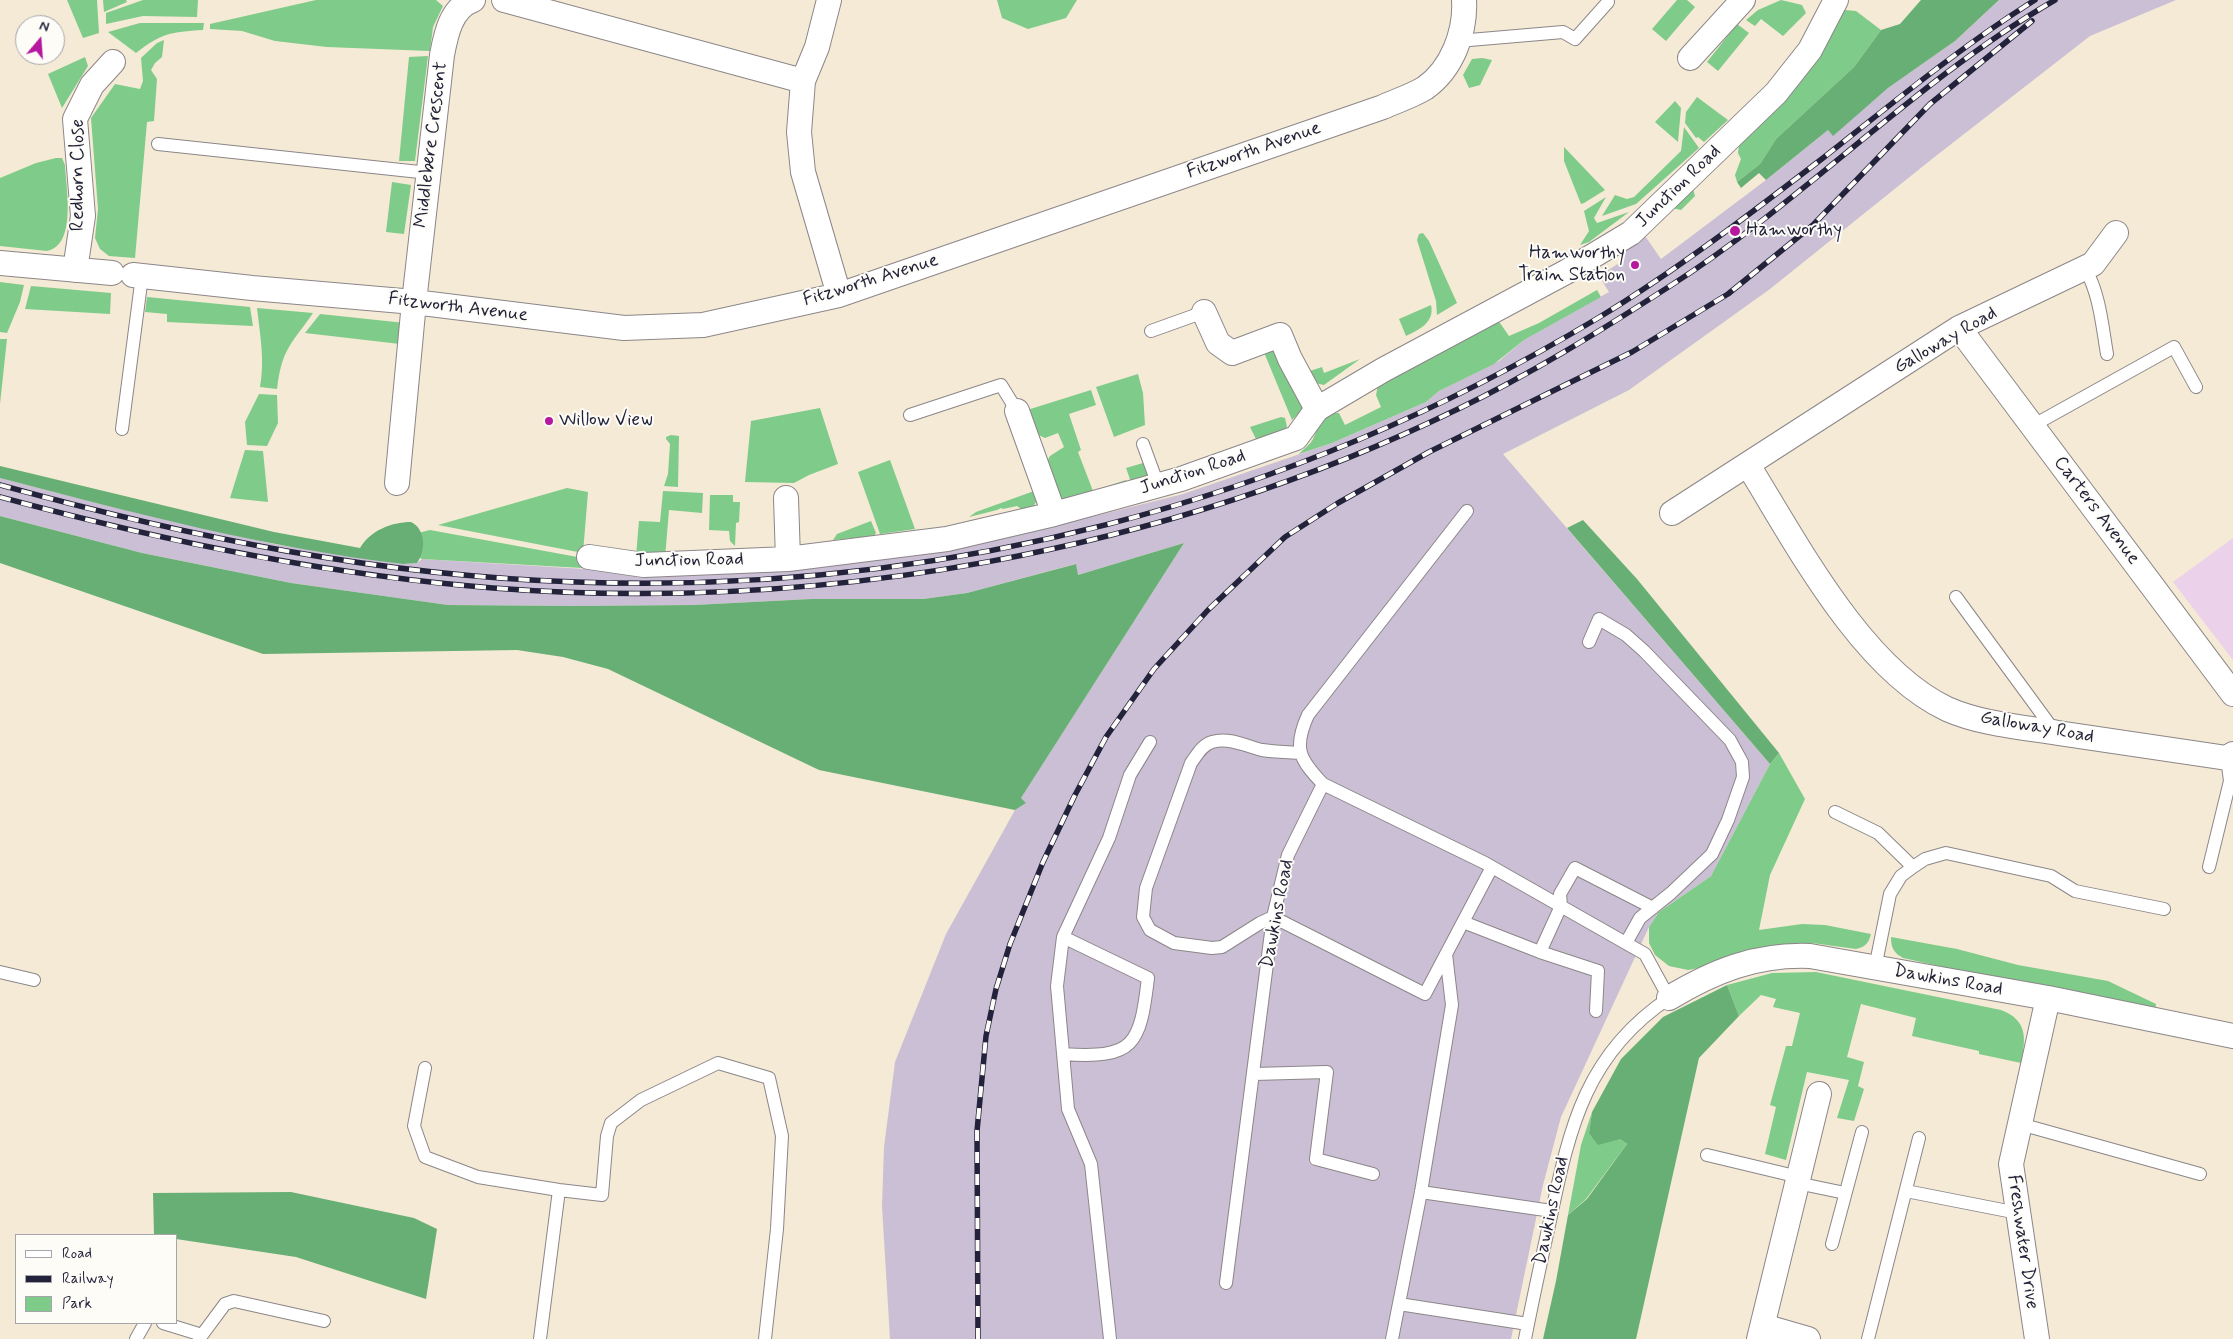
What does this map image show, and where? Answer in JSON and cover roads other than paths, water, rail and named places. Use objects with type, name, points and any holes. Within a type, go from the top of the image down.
[{"type":"street","name":"Middlebere Crescent","points":[[397,482],[414,302],[445,41],[455,15],[463,6],[473,0]]},
{"type":"street","points":[[504,0],[803,81]]},
{"type":"street","points":[[829,0],[817,47],[803,81],[799,132],[803,172],[839,295]]},
{"type":"street","name":"Fitzworth Avenue","points":[[0,263],[414,302],[624,328],[703,324],[839,295],[1383,107],[1424,88],[1446,66],[1458,41],[1464,17],[1464,0]]},
{"type":"street","points":[[1690,58],[1743,0]]},
{"type":"street","name":"Junction Road","points":[[589,557],[644,564],[788,559],[946,539],[1054,514],[1158,486],[1296,438],[1317,409],[1391,366],[1566,272],[1631,232],[1776,93],[1810,50],[1836,0]]},
{"type":"street","name":"Redhorn Close","points":[[75,270],[83,216],[76,119],[81,104],[92,85],[113,62]]},
{"type":"street","name":"Galloway Road","points":[[1672,513],[1959,328],[2093,264],[2116,234]]},
{"type":"street","points":[[1204,312],[1218,343],[1232,353],[1280,335],[1290,359],[1317,409]]},
{"type":"street","name":"Carters Avenue","points":[[1959,328],[2233,694]]},
{"type":"street","points":[[1017,411],[1054,514]]},
{"type":"street","name":"Galloway Road","points":[[1748,465],[1830,597],[1866,642],[1891,668],[1917,690],[1947,709],[1990,722],[2230,756]]},
{"type":"street","points":[[786,498],[788,559]]},
{"type":"street","name":"Dawkins Road","points":[[1669,998],[1700,980],[1740,964],[1773,957],[1830,958],[1875,968],[2048,998],[2233,1036]]},
{"type":"street","name":"Freshwater Drive","points":[[2037,1339],[2011,1164],[2048,998]]},
{"type":"street","points":[[1808,1339],[1761,1333],[1819,1094]]},
{"type":"lane","points":[[1458,41],[1563,32],[1575,39],[1608,2]]},
{"type":"lane","points":[[158,144],[429,173]]},
{"type":"lane","points":[[2086,268],[2097,296],[2107,354]]},
{"type":"lane","points":[[122,429],[129,275]]},
{"type":"lane","points":[[1151,331],[1204,312]]},
{"type":"lane","points":[[2032,426],[2174,346],[2196,387]]},
{"type":"lane","points":[[910,415],[1001,386],[1017,411]]},
{"type":"lane","points":[[1143,444],[1158,486]]},
{"type":"lane","points":[[1467,511],[1308,715],[1300,733],[1301,753],[1305,766],[1323,784],[1492,867],[1645,954],[1669,998]]},
{"type":"lane","points":[[1956,597],[2055,732]]},
{"type":"lane","points":[[1589,642],[1599,619],[1626,635],[1644,650],[1730,740],[1742,762],[1743,777],[1728,820],[1712,854],[1640,918],[1626,943]]},
{"type":"lane","points":[[1301,753],[1269,751],[1237,742],[1222,741],[1211,742],[1190,763],[1146,888],[1143,917],[1150,930],[1174,943],[1212,948],[1222,947],[1273,917],[1425,994],[1492,867]]},
{"type":"lane","points":[[1110,1339],[1091,1164],[1068,1108],[1057,986],[1063,937],[1108,838],[1130,775],[1150,742]]},
{"type":"lane","points":[[2209,867],[2230,781],[2230,756]]},
{"type":"lane","name":"Dawkins Road","points":[[1226,1283],[1273,917],[1288,855],[1323,784]]},
{"type":"lane","points":[[1835,812],[1878,833],[1913,866]]},
{"type":"lane","points":[[1875,968],[1890,894],[1900,876],[1925,859],[1946,853],[2051,876],[2076,891],[2164,909]]},
{"type":"lane","points":[[1540,952],[1561,906],[1560,894],[1575,868],[1653,908]]},
{"type":"lane","points":[[1463,922],[1598,972],[1596,1011]]},
{"type":"lane","points":[[1063,937],[1148,978],[1143,1015],[1135,1038],[1117,1052],[1095,1057],[1063,1054]]},
{"type":"lane","points":[[1392,1339],[1421,1192],[1452,1005],[1446,954]]},
{"type":"lane","points":[[0,972],[34,980]]},
{"type":"lane","name":"Dawkins Road","points":[[1525,1339],[1562,1159],[1584,1095],[1602,1064],[1630,1031],[1669,998]]},
{"type":"lane","points":[[425,1068],[414,1126],[425,1157],[478,1177],[602,1195],[607,1136],[611,1123],[641,1100],[718,1063],[768,1078],[782,1136],[776,1229],[765,1339]]},
{"type":"lane","points":[[1254,1074],[1327,1072],[1316,1159],[1373,1174]]},
{"type":"lane","points":[[2020,1124],[2200,1174]]},
{"type":"lane","points":[[1832,1244],[1862,1132]]},
{"type":"lane","points":[[1868,1339],[1919,1138]]},
{"type":"lane","points":[[1706,1156],[1845,1193]]},
{"type":"lane","points":[[540,1339],[559,1190]]},
{"type":"lane","points":[[1906,1191],[2018,1213]]},
{"type":"lane","points":[[1421,1192],[1552,1212]]},
{"type":"lane","points":[[166,1324],[200,1337],[225,1304],[234,1300],[324,1321]]},
{"type":"lane","points":[[1399,1304],[1528,1324]]},
{"type":"lane","points":[[136,1339],[144,1324]]},
{"type":"railway","points":[[0,485],[142,521],[285,551],[430,572],[576,582],[711,582],[845,572],[977,553],[1106,525],[1234,487],[1359,440],[1480,383],[1598,318],[1656,281],[1713,241],[1953,56],[2035,0]]},
{"type":"railway","points":[[0,497],[183,542],[306,565],[431,582],[493,588],[616,593],[741,591],[864,580],[988,562],[1109,536],[1228,501],[1345,459],[1458,409],[1566,351],[1670,286],[1720,252],[1768,216],[1955,66],[2055,0]]},
{"type":"railway","points":[[978,1339],[977,1131],[986,1036],[996,989],[1010,944],[1043,862],[1075,795],[1106,737],[1154,669],[1208,610],[1285,537],[1338,503],[1429,452],[1632,352],[1728,294],[1813,225],[1930,104],[2032,21]]},
{"type":"place","name":"Hamworthy","points":[[1735,231]]},
{"type":"place","name":"Hamworthy Train Station","points":[[1635,265]]},
{"type":"place","name":"Willow View","points":[[549,421]]}]
